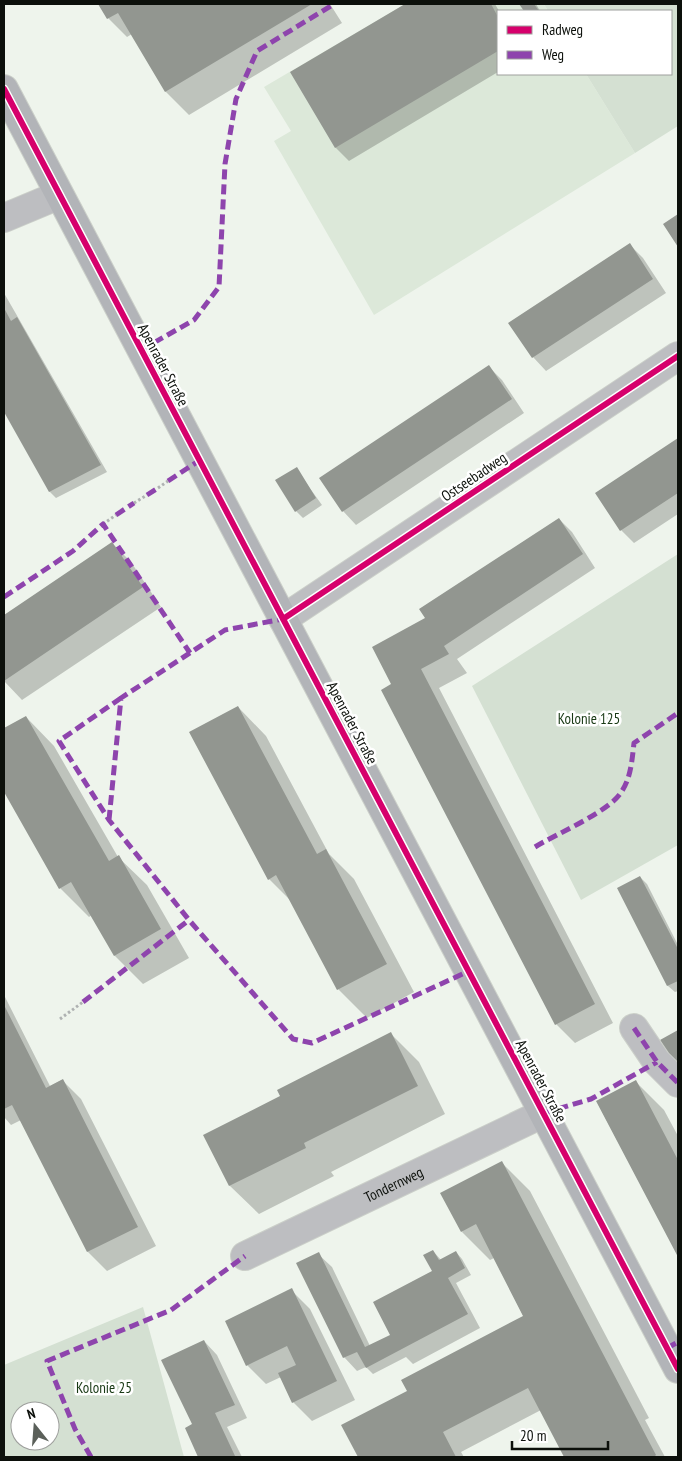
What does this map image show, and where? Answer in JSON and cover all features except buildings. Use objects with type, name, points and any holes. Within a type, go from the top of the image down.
[{"type":"main road","name":"Apenrader Straße","points":[[4,89],[544,1113],[675,1353]]},
{"type":"street","points":[[4,218],[59,195]]},
{"type":"street","name":"Ostseebadweg","points":[[283,619],[678,356]]},
{"type":"street","points":[[634,1028],[657,1062],[678,1083]]},
{"type":"street","name":"Tondernweg","points":[[245,1256],[544,1113]]},
{"type":"path","points":[[158,488],[168,481]]},
{"type":"path","points":[[134,503],[147,495]]},
{"type":"path","points":[[102,524],[116,515]]},
{"type":"path","points":[[60,1019],[84,1002]]},
{"type":"shaded area","points":[[405,4],[544,4],[547,10],[497,10],[497,75],[587,75],[635,153],[374,315],[274,141],[291,131],[264,87]]},
{"type":"green space","points":[[544,4],[678,4],[678,126],[635,153],[587,75],[672,75],[672,10],[547,10]]},
{"type":"green space","name":"Kolonie 125","points":[[678,554],[678,845],[581,900],[472,686]]},
{"type":"green space","name":"Kolonie 25","points":[[143,1307],[184,1457],[4,1457],[4,1365]]},
{"type":"marked path","points":[[141,350],[194,320],[219,287],[225,164],[236,99],[257,51],[334,4]]},
{"type":"marked path","points":[[168,481],[200,460]]},
{"type":"marked path","points":[[147,495],[158,488]]},
{"type":"marked path","points":[[116,515],[134,503]]},
{"type":"marked path","points":[[4,597],[73,551],[103,524],[190,653]]},
{"type":"marked path","points":[[109,820],[121,698],[225,630],[283,619]]},
{"type":"marked path","points":[[121,698],[59,741],[109,820],[189,920],[293,1039],[312,1043],[469,971]]},
{"type":"marked path","points":[[535,847],[582,822],[616,799],[622,791],[631,768],[634,743],[678,713]]},
{"type":"marked path","points":[[83,1002],[189,920]]},
{"type":"marked path","points":[[634,1028],[657,1062],[678,1083]]},
{"type":"marked path","points":[[544,1113],[591,1099],[657,1062]]},
{"type":"marked path","points":[[91,1457],[75,1429],[47,1361],[171,1310],[245,1256]]},
{"type":"marked path","points":[[667,1348],[678,1342]]},
{"type":"cycle path","points":[[4,89],[678,1369]]},
{"type":"cycle path","points":[[283,619],[678,356]]}]
